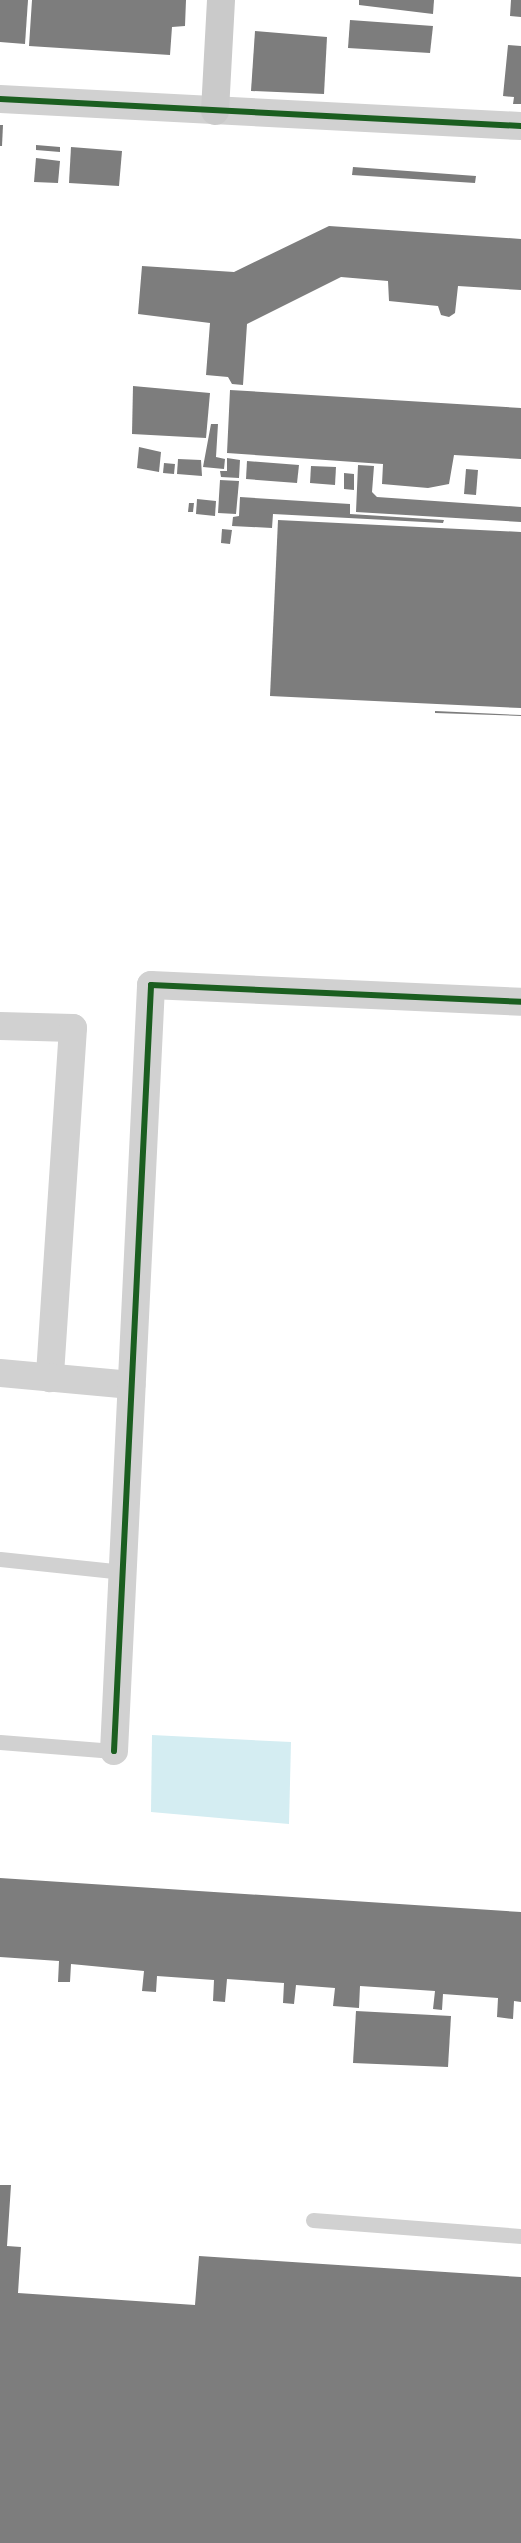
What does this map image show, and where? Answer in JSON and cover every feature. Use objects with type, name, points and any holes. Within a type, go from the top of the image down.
[{"type":"street","points":[[215,111],[221,0]]},
{"type":"street","points":[[0,99],[521,126]]},
{"type":"street","points":[[114,1751],[151,985],[521,1002]]},
{"type":"street","points":[[0,1026],[73,1028],[50,1378]]},
{"type":"street","points":[[0,1373],[131,1385]]},
{"type":"lane","points":[[0,1559],[123,1572]]},
{"type":"lane","points":[[0,1742],[114,1751]]},
{"type":"lane","points":[[313,2220],[521,2236]]},
{"type":"water","points":[[152,1735],[291,1742],[289,1824],[151,1812]]},
{"type":"building","points":[[0,0],[28,0],[25,44],[0,42]]},
{"type":"building","points":[[32,0],[186,0],[185,26],[172,27],[170,55],[29,46]]},
{"type":"building","points":[[359,0],[434,0],[433,14],[359,5]]},
{"type":"building","points":[[511,0],[521,0],[521,17],[510,16]]},
{"type":"building","points":[[350,20],[433,26],[430,53],[348,48]]},
{"type":"building","points":[[255,31],[327,37],[324,94],[251,91]]},
{"type":"building","points":[[508,45],[521,46],[521,104],[513,104],[514,97],[503,96]]},
{"type":"building","points":[[0,125],[3,125],[2,146],[0,146]]},
{"type":"building","points":[[36,145],[60,147],[60,152],[36,150]]},
{"type":"building","points":[[71,147],[122,151],[119,186],[69,183]]},
{"type":"building","points":[[36,158],[60,161],[58,183],[34,182]]},
{"type":"building","points":[[353,167],[476,176],[475,183],[352,175]]},
{"type":"building","points":[[329,226],[521,239],[521,290],[458,286],[455,313],[449,317],[441,315],[438,306],[389,301],[388,281],[341,277],[247,324],[243,385],[232,384],[228,377],[206,375],[210,323],[138,314],[142,266],[234,272]]},
{"type":"building","points":[[133,386],[210,393],[206,438],[132,434]]},
{"type":"building","points":[[230,390],[521,408],[521,459],[454,455],[449,484],[428,488],[382,484],[383,464],[227,453]]},
{"type":"building","points":[[211,424],[218,424],[216,457],[225,459],[224,469],[203,467]]},
{"type":"building","points":[[139,447],[161,452],[159,472],[137,468]]},
{"type":"building","points":[[227,458],[240,460],[239,478],[221,477],[220,471],[227,471]]},
{"type":"building","points":[[178,459],[201,460],[202,476],[177,474]]},
{"type":"building","points":[[247,461],[299,465],[297,483],[246,479]]},
{"type":"building","points":[[164,463],[175,464],[174,474],[163,473]]},
{"type":"building","points":[[358,465],[374,466],[372,492],[377,497],[521,507],[521,522],[356,512]]},
{"type":"building","points":[[311,466],[336,467],[335,485],[310,483]]},
{"type":"building","points":[[466,469],[478,470],[476,495],[464,494]]},
{"type":"building","points":[[344,473],[354,474],[354,490],[344,489]]},
{"type":"building","points":[[220,480],[239,481],[236,514],[218,513]]},
{"type":"building","points":[[240,497],[350,504],[350,514],[444,520],[443,523],[273,514],[272,528],[232,526],[233,517],[239,516]]},
{"type":"building","points":[[197,499],[216,501],[215,516],[196,514]]},
{"type":"building","points":[[189,503],[194,503],[193,512],[188,512]]},
{"type":"building","points":[[278,520],[521,532],[521,708],[270,696]]},
{"type":"building","points":[[222,529],[232,530],[230,544],[221,543]]},
{"type":"building","points":[[435,711],[521,715],[521,716],[435,713]]},
{"type":"building","points":[[0,1878],[521,1912],[521,2002],[514,2001],[513,2019],[497,2017],[498,1998],[443,1994],[442,2010],[433,2009],[435,1991],[360,1986],[359,2008],[333,2006],[335,1988],[296,1985],[294,2004],[283,2003],[284,1983],[227,1979],[225,2002],[213,2001],[214,1980],[157,1976],[156,1992],[142,1991],[144,1971],[71,1964],[70,1982],[58,1982],[59,1961],[0,1957]]},
{"type":"building","points":[[356,2011],[451,2016],[448,2067],[353,2063]]},
{"type":"building","points":[[0,2185],[11,2185],[7,2246],[21,2247],[18,2293],[195,2305],[199,2256],[521,2277],[521,2543],[0,2543]]},
{"type":"cycle path","points":[[0,99],[521,126]]},
{"type":"cycle path","points":[[114,1751],[151,985],[521,1002]]}]
